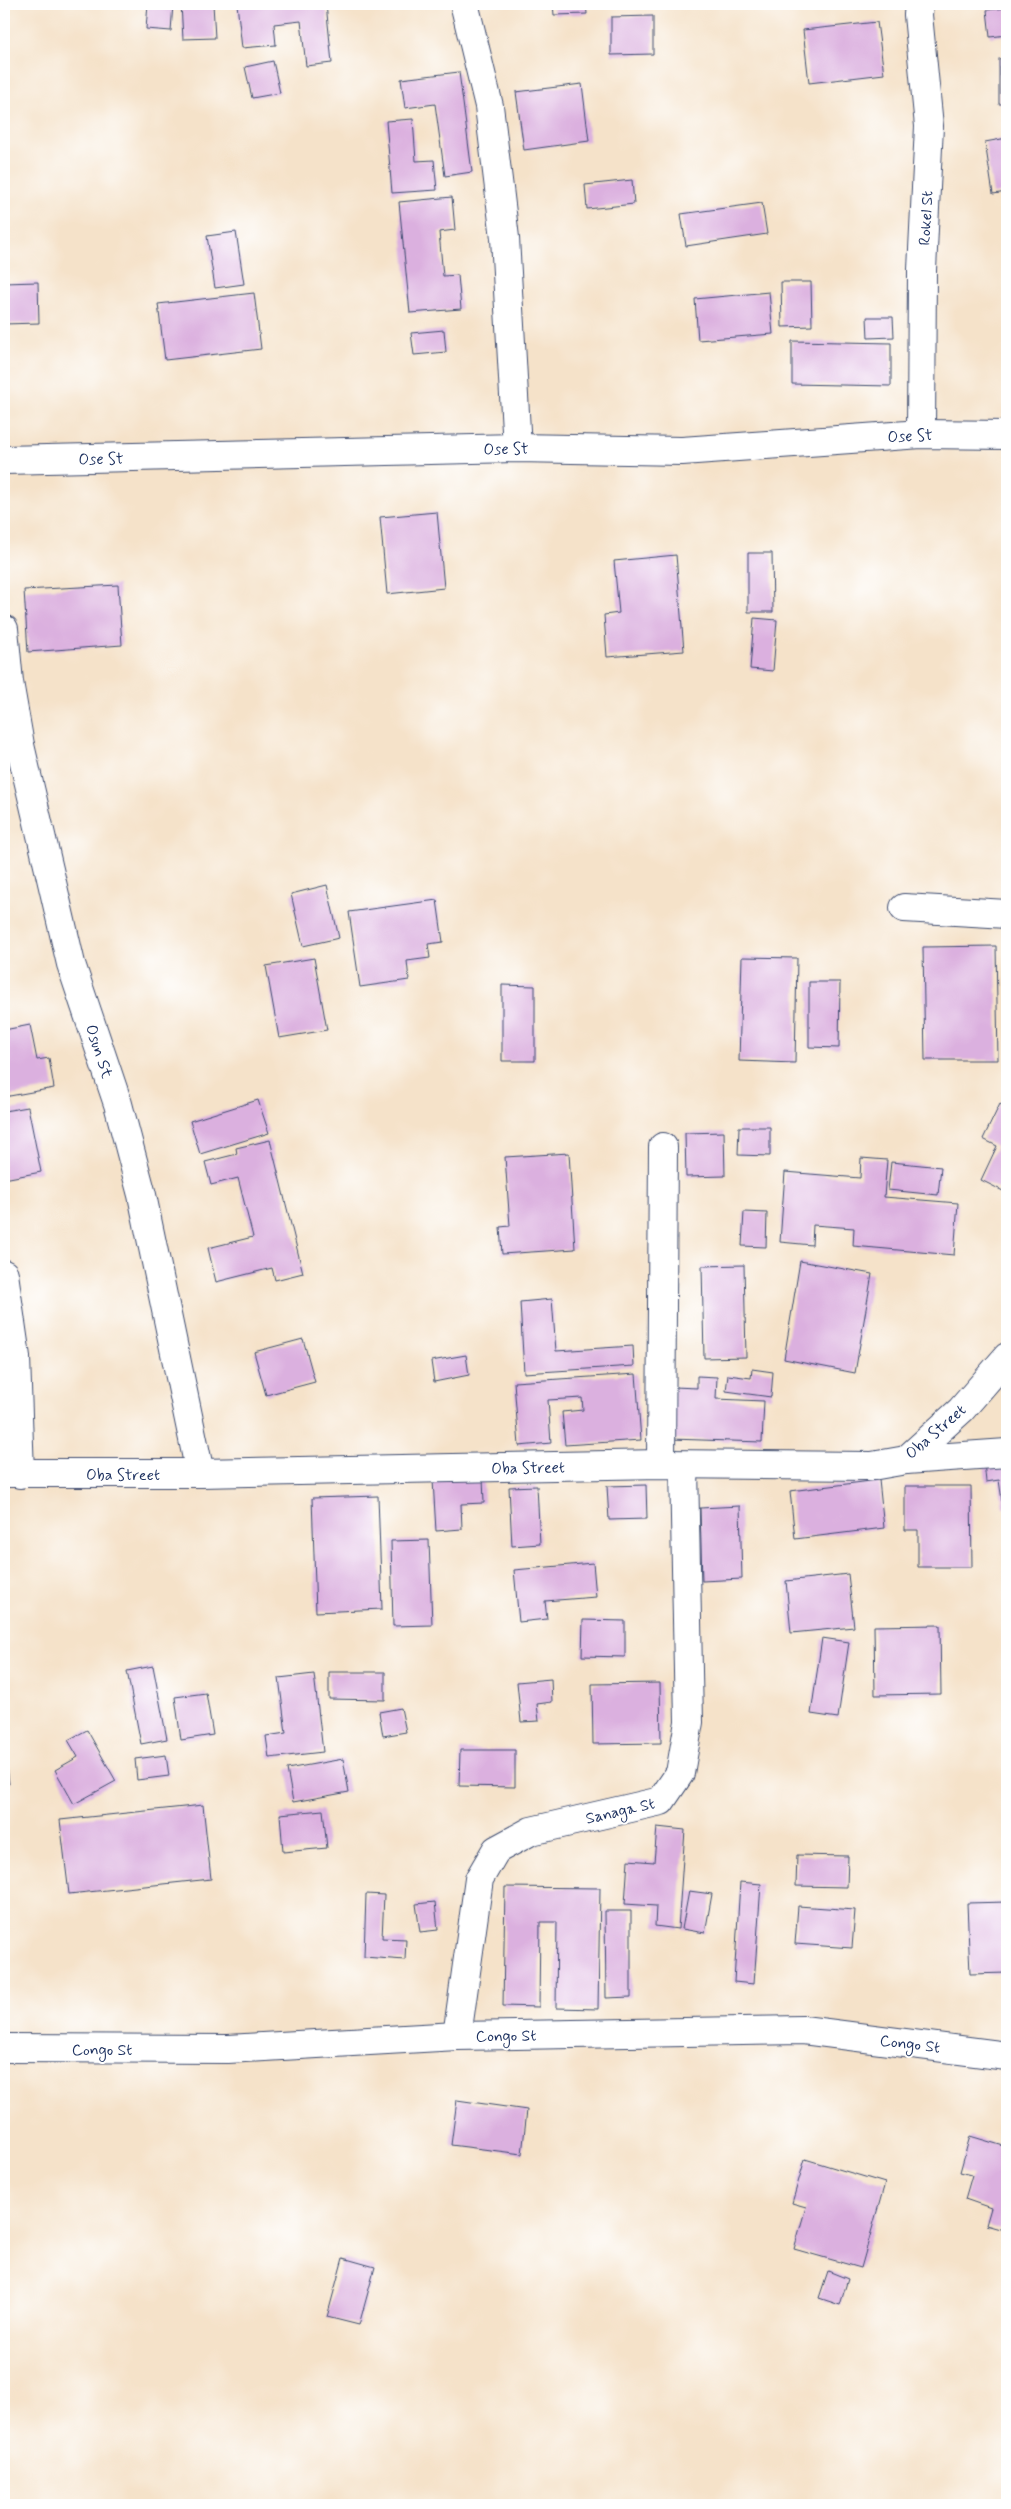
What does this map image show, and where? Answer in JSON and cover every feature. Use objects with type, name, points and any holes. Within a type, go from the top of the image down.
[{"type":"street","name":"Rokel St","points":[[919,4],[918,15],[930,126],[922,270],[921,434]]},
{"type":"street","points":[[466,7],[489,106],[505,238],[517,448]]},
{"type":"street","name":"Ose St","points":[[4,460],[517,448],[682,451],[921,434],[1007,435]]},
{"type":"street","name":"Osun St","points":[[4,629],[9,682],[20,745],[36,816],[71,964],[118,1104],[142,1195],[200,1473]]},
{"type":"street","points":[[904,908],[1007,914]]},
{"type":"street","name":"Sanaga St","points":[[457,2036],[479,1879],[496,1850],[531,1831],[661,1801],[680,1773],[689,1722],[672,1465],[663,1146]]},
{"type":"street","points":[[4,1274],[16,1357],[12,1474]]},
{"type":"street","name":"Oba Street","points":[[12,1474],[200,1473],[672,1465],[872,1466],[906,1460],[961,1410],[1007,1357]]},
{"type":"street","points":[[906,1460],[1007,1453]]},
{"type":"street","name":"Congo St","points":[[4,2048],[228,2049],[457,2036],[803,2030],[1007,2056]]},
{"type":"building","points":[[148,4],[173,4],[171,31],[146,29]]},
{"type":"building","points":[[181,4],[213,4],[215,38],[183,39]]},
{"type":"building","points":[[237,4],[326,4],[332,63],[306,66],[301,21],[274,24],[276,45],[242,48]]},
{"type":"building","points":[[553,4],[586,4],[587,14],[554,15]]},
{"type":"building","points":[[1007,8],[1007,35],[990,37],[987,10]]},
{"type":"building","points":[[653,16],[653,54],[611,55],[611,17]]},
{"type":"building","points":[[877,22],[884,74],[809,83],[803,30]]},
{"type":"building","points":[[999,59],[1007,59],[1007,104],[999,104]]},
{"type":"building","points":[[273,61],[280,93],[252,98],[245,67]]},
{"type":"building","points":[[459,72],[472,172],[445,176],[435,104],[405,108],[401,79]]},
{"type":"building","points":[[582,84],[589,141],[524,150],[516,92]]},
{"type":"building","points":[[413,119],[416,161],[434,160],[437,190],[392,193],[386,121]]},
{"type":"building","points":[[1007,138],[1007,192],[993,194],[985,142]]},
{"type":"building","points":[[632,180],[634,204],[587,209],[585,185]]},
{"type":"building","points":[[452,197],[455,230],[439,232],[443,276],[458,275],[461,309],[410,313],[399,202]]},
{"type":"building","points":[[762,203],[767,234],[686,246],[681,214]]},
{"type":"building","points":[[236,232],[244,284],[215,288],[207,236]]},
{"type":"building","points":[[38,282],[39,323],[4,324],[4,283]]},
{"type":"building","points":[[781,282],[811,282],[812,326],[782,327]]},
{"type":"building","points":[[769,292],[773,334],[698,340],[695,299]]},
{"type":"building","points":[[254,293],[261,349],[165,360],[158,304]]},
{"type":"building","points":[[867,317],[893,317],[894,337],[868,338]]},
{"type":"building","points":[[444,330],[446,352],[414,355],[411,333]]},
{"type":"building","points":[[792,341],[891,343],[891,386],[792,384]]},
{"type":"building","points":[[437,512],[444,588],[387,594],[380,517]]},
{"type":"building","points":[[748,553],[772,553],[773,612],[748,612]]},
{"type":"building","points":[[676,555],[684,651],[607,657],[604,615],[619,613],[614,561]]},
{"type":"building","points":[[118,585],[122,645],[28,652],[24,590]]},
{"type":"building","points":[[754,618],[777,620],[773,671],[750,669]]},
{"type":"building","points":[[327,885],[339,938],[303,946],[291,894]]},
{"type":"building","points":[[437,900],[443,942],[428,944],[430,958],[407,961],[409,980],[360,987],[349,912]]},
{"type":"building","points":[[996,946],[998,1060],[925,1060],[923,947]]},
{"type":"building","points":[[742,957],[797,958],[795,1063],[739,1061]]},
{"type":"building","points":[[314,958],[327,1030],[279,1038],[266,966]]},
{"type":"building","points":[[809,982],[840,982],[839,1048],[809,1047]]},
{"type":"building","points":[[502,985],[535,986],[535,1061],[502,1061]]},
{"type":"building","points":[[30,1025],[37,1060],[49,1058],[54,1088],[4,1097],[4,1030]]},
{"type":"building","points":[[258,1100],[269,1133],[200,1154],[190,1121]]},
{"type":"building","points":[[1000,1104],[1007,1108],[1007,1193],[981,1180],[997,1146],[983,1139]]},
{"type":"building","points":[[28,1107],[41,1172],[4,1179],[4,1111]]},
{"type":"building","points":[[739,1127],[770,1127],[770,1156],[738,1155]]},
{"type":"building","points":[[724,1132],[725,1176],[686,1177],[685,1133]]},
{"type":"building","points":[[270,1140],[303,1273],[275,1280],[272,1268],[216,1282],[208,1248],[253,1237],[238,1178],[211,1185],[205,1162],[237,1154],[236,1148]]},
{"type":"building","points":[[569,1153],[575,1249],[502,1254],[500,1227],[510,1226],[505,1157]]},
{"type":"building","points":[[861,1158],[887,1160],[884,1197],[958,1203],[954,1255],[853,1246],[854,1228],[813,1225],[812,1245],[780,1242],[785,1172],[860,1178]]},
{"type":"building","points":[[891,1162],[941,1167],[938,1195],[888,1190]]},
{"type":"building","points":[[744,1212],[767,1213],[766,1247],[742,1246]]},
{"type":"building","points":[[800,1261],[872,1274],[855,1373],[784,1359]]},
{"type":"building","points":[[744,1265],[746,1357],[704,1358],[702,1266]]},
{"type":"building","points":[[552,1299],[556,1351],[633,1346],[634,1366],[524,1373],[520,1302]]},
{"type":"building","points":[[303,1339],[315,1382],[266,1395],[254,1352]]},
{"type":"building","points":[[466,1355],[469,1375],[434,1382],[431,1361]]},
{"type":"building","points":[[752,1369],[773,1372],[771,1397],[726,1391],[728,1375],[751,1378]]},
{"type":"building","points":[[636,1374],[641,1440],[565,1445],[562,1412],[583,1410],[582,1398],[548,1400],[551,1443],[519,1446],[514,1382]]},
{"type":"building","points":[[697,1376],[717,1377],[716,1399],[764,1401],[762,1442],[671,1439],[674,1387],[697,1388]]},
{"type":"building","points":[[1007,1460],[1007,1508],[1003,1508],[999,1480],[986,1482],[984,1462]]},
{"type":"building","points":[[483,1477],[484,1503],[461,1504],[462,1529],[436,1531],[433,1480]]},
{"type":"building","points":[[879,1480],[884,1528],[795,1539],[790,1491]]},
{"type":"building","points":[[646,1485],[647,1519],[609,1520],[607,1486]]},
{"type":"building","points":[[537,1486],[540,1544],[512,1546],[509,1487]]},
{"type":"building","points":[[905,1486],[971,1486],[972,1567],[918,1567],[918,1530],[905,1530]]},
{"type":"building","points":[[378,1496],[382,1609],[316,1612],[312,1498]]},
{"type":"building","points":[[740,1506],[742,1579],[702,1581],[700,1508]]},
{"type":"building","points":[[429,1540],[432,1625],[393,1626],[391,1541]]},
{"type":"building","points":[[593,1563],[596,1597],[545,1601],[547,1619],[519,1622],[514,1570]]},
{"type":"building","points":[[848,1574],[854,1627],[791,1633],[786,1581]]},
{"type":"building","points":[[583,1620],[625,1621],[625,1657],[582,1656]]},
{"type":"building","points":[[940,1625],[941,1694],[875,1695],[874,1626]]},
{"type":"building","points":[[822,1638],[849,1642],[838,1718],[811,1714]]},
{"type":"building","points":[[153,1666],[167,1739],[141,1744],[127,1671]]},
{"type":"building","points":[[329,1672],[385,1672],[385,1700],[329,1699]]},
{"type":"building","points":[[314,1674],[323,1752],[269,1758],[266,1736],[286,1733],[279,1678]]},
{"type":"building","points":[[551,1679],[552,1702],[537,1704],[539,1721],[521,1722],[517,1682]]},
{"type":"building","points":[[660,1683],[661,1743],[593,1744],[592,1684]]},
{"type":"building","points":[[206,1693],[213,1735],[181,1740],[175,1697]]},
{"type":"building","points":[[401,1708],[406,1732],[383,1736],[379,1712]]},
{"type":"building","points":[[87,1730],[116,1781],[74,1804],[55,1770],[78,1757],[68,1740]]},
{"type":"building","points":[[4,1738],[9,1784],[4,1784]]},
{"type":"building","points":[[460,1750],[515,1750],[515,1787],[459,1786]]},
{"type":"building","points":[[166,1755],[169,1776],[137,1780],[135,1759]]},
{"type":"building","points":[[343,1759],[349,1792],[293,1802],[287,1769]]},
{"type":"building","points":[[203,1805],[211,1879],[69,1894],[60,1820]]},
{"type":"building","points":[[323,1810],[327,1848],[283,1852],[280,1814]]},
{"type":"building","points":[[657,1827],[685,1830],[678,1929],[655,1926],[656,1906],[625,1904],[628,1860],[654,1862]]},
{"type":"building","points":[[797,1855],[848,1856],[847,1887],[796,1886]]},
{"type":"building","points":[[740,1882],[761,1884],[754,1984],[734,1982]]},
{"type":"building","points":[[505,1887],[600,1888],[598,2009],[556,2008],[557,1922],[540,1922],[539,2007],[503,2006]]},
{"type":"building","points":[[689,1891],[712,1894],[705,1933],[682,1929]]},
{"type":"building","points":[[366,1894],[384,1895],[382,1938],[406,1939],[405,1960],[364,1957]]},
{"type":"building","points":[[435,1902],[438,1930],[420,1932],[416,1904]]},
{"type":"building","points":[[1007,1902],[1007,1973],[970,1974],[967,1903]]},
{"type":"building","points":[[798,1906],[855,1910],[852,1948],[795,1944]]},
{"type":"building","points":[[605,1911],[631,1911],[631,1997],[606,1998]]},
{"type":"building","points":[[457,2100],[527,2110],[522,2154],[451,2145]]},
{"type":"building","points":[[970,2136],[1007,2147],[1007,2231],[986,2225],[991,2208],[965,2199],[972,2175],[960,2172]]},
{"type":"building","points":[[805,2159],[885,2183],[861,2268],[794,2249],[806,2207],[792,2203]]},
{"type":"building","points":[[343,2258],[375,2267],[359,2325],[327,2317]]},
{"type":"building","points":[[828,2271],[848,2279],[840,2305],[819,2298]]}]
